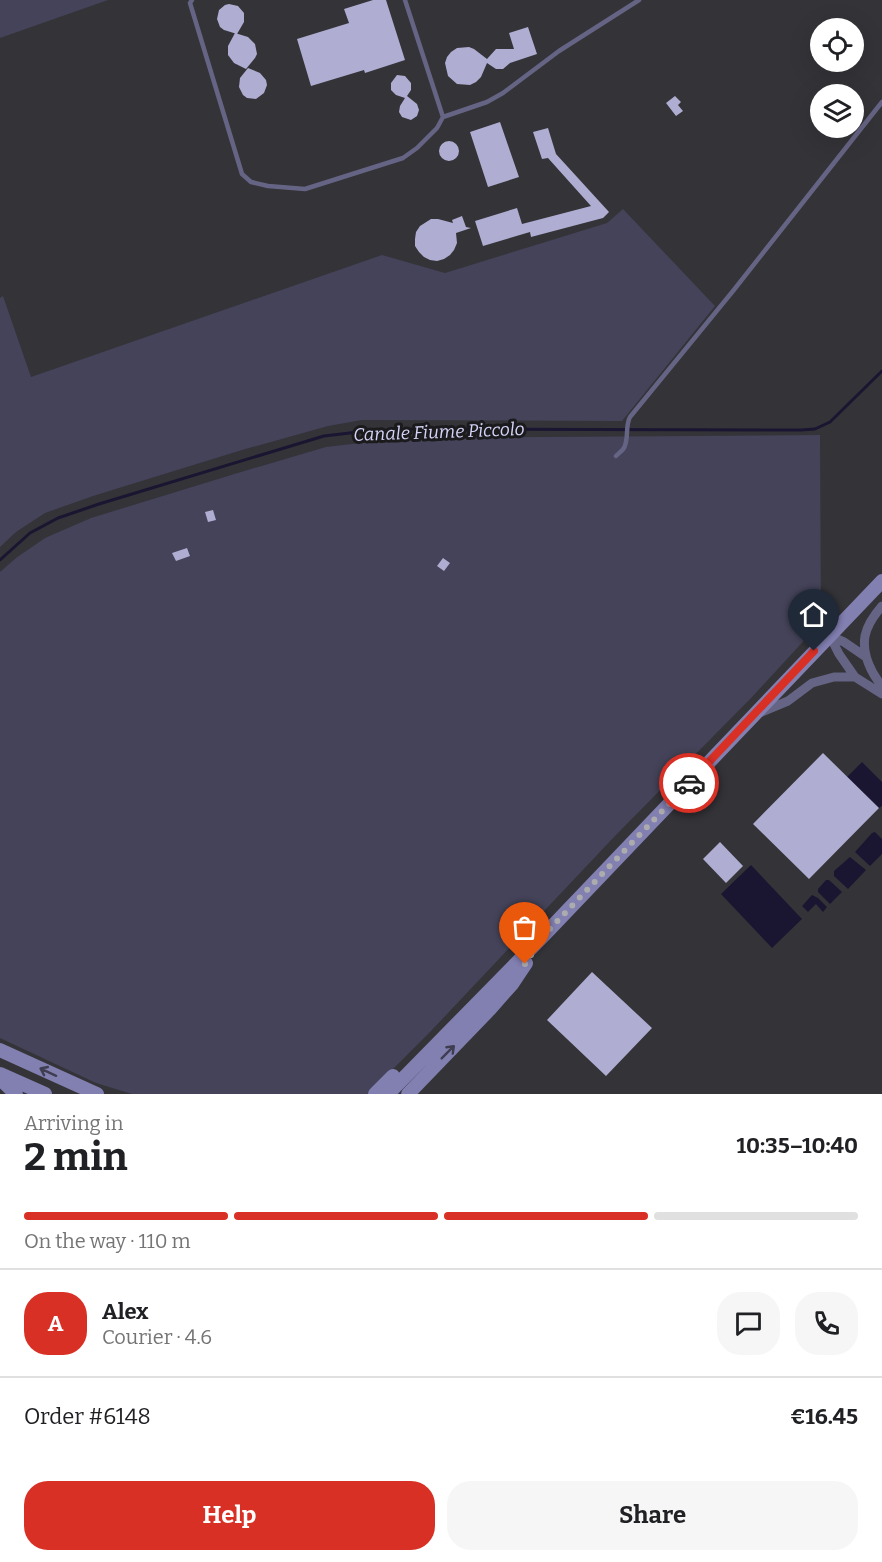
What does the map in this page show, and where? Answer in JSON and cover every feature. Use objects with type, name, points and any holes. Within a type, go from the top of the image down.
[{"type":"main road","points":[[388,1094],[545,934],[882,581]]},
{"type":"main road","points":[[375,1094],[492,977],[545,934]]},
{"type":"main road","points":[[408,1094],[512,984],[545,934]]},
{"type":"main road","points":[[0,1050],[97,1094]]},
{"type":"main road","points":[[0,1074],[45,1094]]},
{"type":"main road","points":[[0,1079],[16,1094]]},
{"type":"street","points":[[882,606],[874,616],[865,635],[866,657],[882,686]]},
{"type":"street","points":[[830,636],[844,642],[866,657]]},
{"type":"street","points":[[830,636],[855,677],[882,694]]},
{"type":"street","points":[[754,715],[788,701],[812,683],[834,676],[855,677]]},
{"type":"lane","points":[[192,0],[190,3],[242,174],[251,182],[305,189],[403,158],[437,128],[443,117],[487,102],[503,93],[559,51],[639,0]]},
{"type":"lane","points":[[405,0],[443,117]]},
{"type":"lane","points":[[616,456],[624,448],[627,423],[630,417],[882,102]]},
{"type":"shaded area","points":[[0,0],[108,0],[0,38]]},
{"type":"shaded area","points":[[623,209],[715,306],[622,421],[362,420],[328,426],[242,450],[45,513],[16,532],[0,547],[0,298],[3,296],[31,377],[382,255],[445,273],[607,223]]},
{"type":"shaded area","points":[[820,435],[821,622],[752,697],[614,837],[431,1031],[368,1094],[132,1094],[96,1083],[0,1038],[0,572],[16,558],[45,538],[91,518],[326,447],[404,438]]},
{"type":"shaded area","points":[[862,762],[882,782],[882,806],[879,808],[847,777]]},
{"type":"shaded area","points":[[875,832],[882,839],[882,854],[870,866],[855,852]]},
{"type":"shaded area","points":[[850,857],[866,870],[848,889],[834,876],[834,871]]},
{"type":"shaded area","points":[[751,865],[802,919],[772,948],[721,894]]},
{"type":"shaded area","points":[[826,880],[842,892],[830,904],[818,892]]},
{"type":"shaded area","points":[[812,895],[827,907],[823,912],[816,904],[808,912],[802,906]]},
{"type":"building","points":[[373,0],[386,0],[405,60],[365,73],[364,70],[311,86],[297,39],[349,23],[344,9]]},
{"type":"building","points":[[229,4],[238,6],[244,13],[244,22],[237,34],[220,27],[217,19],[219,10]]},
{"type":"building","points":[[528,27],[537,54],[510,63],[503,69],[496,69],[487,63],[481,77],[470,85],[457,84],[448,76],[445,63],[451,52],[457,48],[469,47],[487,59],[496,49],[514,49],[509,33]]},
{"type":"building","points":[[235,33],[248,37],[255,44],[257,54],[246,69],[234,63],[228,55],[228,46]]},
{"type":"building","points":[[248,68],[260,73],[266,80],[264,93],[256,99],[247,98],[239,87],[240,78]]},
{"type":"building","points":[[397,75],[405,76],[411,83],[411,90],[407,96],[417,104],[419,110],[417,116],[411,120],[402,117],[399,112],[405,98],[396,95],[391,90],[391,83]]},
{"type":"building","points":[[675,96],[681,102],[678,105],[683,111],[676,116],[666,103]]},
{"type":"building","points":[[500,122],[519,177],[488,187],[470,132]]},
{"type":"building","points":[[548,128],[556,154],[609,212],[603,218],[531,237],[530,232],[483,246],[475,221],[517,208],[522,224],[591,206],[548,158],[542,159],[533,132]]},
{"type":"building","points":[[449,141],[456,144],[459,151],[456,158],[449,161],[442,158],[439,151],[442,144]]},
{"type":"building","points":[[462,216],[466,227],[471,228],[456,233],[457,243],[450,255],[437,261],[424,257],[419,252],[415,246],[415,239],[420,226],[431,219],[453,223],[452,220]]},
{"type":"building","points":[[213,510],[216,520],[208,522],[205,512]]},
{"type":"building","points":[[187,548],[190,556],[176,561],[172,553]]},
{"type":"building","points":[[443,558],[450,563],[444,571],[437,566]]},
{"type":"building","points":[[823,753],[879,808],[809,879],[753,824]]},
{"type":"building","points":[[720,842],[743,866],[726,883],[703,859]]},
{"type":"building","points":[[592,972],[652,1028],[606,1076],[547,1020]]},
{"type":"waterway","name":"Canale Fiume Piccolo","points":[[0,560],[30,533],[58,518],[324,436],[367,431],[419,429],[815,429],[830,422],[882,371]]},
{"type":"way so far","points":[[525,964],[545,934],[689,783]]},
{"type":"route","points":[[689,783],[814,651]]}]
